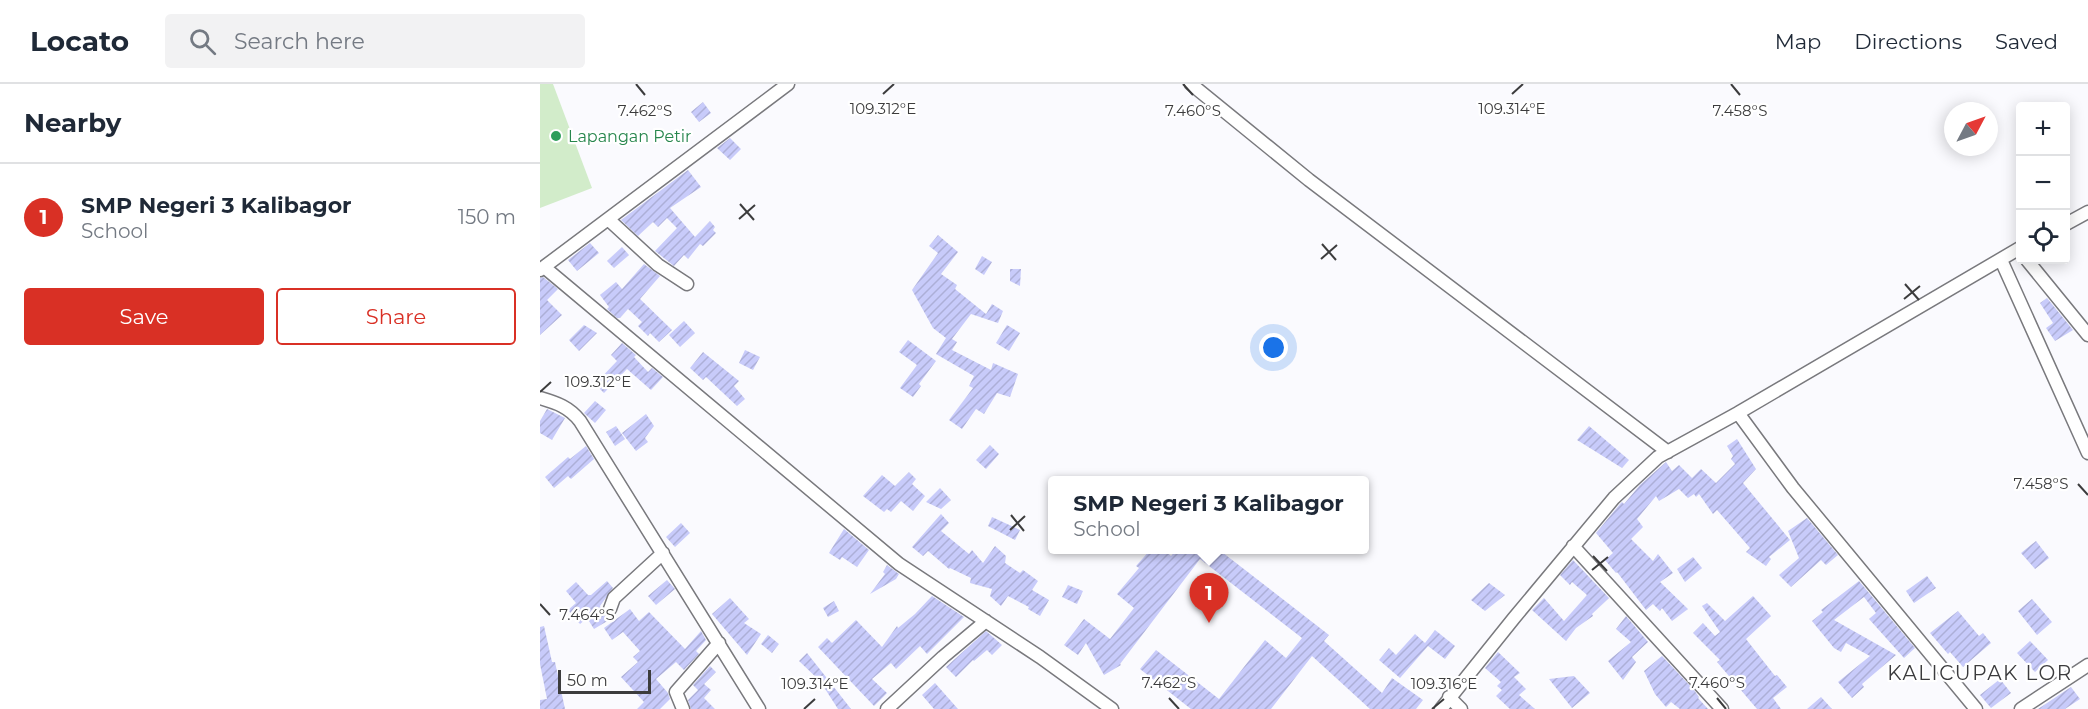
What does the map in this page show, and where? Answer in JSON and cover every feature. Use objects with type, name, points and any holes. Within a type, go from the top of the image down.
[{"type":"street","points":[[788,84],[542,268],[900,564],[1112,709]]},
{"type":"street","points":[[1191,84],[1309,180],[1668,452]]},
{"type":"street","points":[[2070,222],[2088,212]]},
{"type":"street","points":[[608,219],[658,265],[687,284]]},
{"type":"street","points":[[1441,709],[1573,546],[1614,498],[1641,472],[1668,452],[2001,260],[2016,254]]},
{"type":"street","points":[[2001,260],[2088,453]]},
{"type":"street","points":[[2031,264],[2088,335]]},
{"type":"street","points":[[540,398],[561,404],[575,414],[759,709]]},
{"type":"street","points":[[1738,413],[1793,488],[1976,709]]},
{"type":"street","points":[[1573,546],[1722,709]]},
{"type":"street","points":[[610,609],[614,598],[663,553]]},
{"type":"street","points":[[887,709],[986,621]]},
{"type":"street","points":[[683,709],[676,692],[719,643]]},
{"type":"street","points":[[2021,709],[2088,665]]},
{"type":"street","points":[[1449,698],[1461,709]]},
{"type":"green space","name":"Lapangan Petir","points":[[540,84],[553,84],[592,188],[540,208]]},
{"type":"building","points":[[703,102],[711,113],[699,122],[691,112]]},
{"type":"building","points":[[730,138],[741,149],[730,160],[717,148]]},
{"type":"building","points":[[688,170],[701,187],[670,208],[695,237],[710,221],[716,233],[703,246],[700,244],[688,259],[684,255],[674,266],[655,251],[677,228],[667,218],[658,227],[653,222],[638,236],[621,220]]},
{"type":"building","points":[[938,235],[958,252],[941,274],[957,285],[955,289],[986,314],[992,304],[1003,311],[998,323],[971,314],[952,339],[957,342],[952,350],[991,370],[993,363],[1018,374],[1010,397],[997,393],[984,414],[976,409],[962,429],[949,420],[973,388],[969,386],[974,376],[936,354],[946,338],[933,328],[912,290],[938,253],[929,246]]},
{"type":"building","points":[[590,243],[599,253],[577,271],[568,260]]},
{"type":"building","points":[[622,247],[629,255],[614,268],[607,261]]},
{"type":"building","points":[[982,256],[992,262],[984,275],[975,269]]},
{"type":"building","points":[[644,264],[660,276],[640,299],[672,330],[659,342],[650,333],[648,336],[638,326],[642,322],[628,309],[620,318],[617,318],[607,309],[609,307],[600,295],[616,282],[622,289]]},
{"type":"building","points":[[1010,269],[1021,269],[1020,286],[1010,281]]},
{"type":"building","points":[[543,277],[558,289],[547,300],[562,315],[540,335],[540,278]]},
{"type":"building","points":[[2047,298],[2073,330],[2055,341],[2046,328],[2053,323],[2040,303]]},
{"type":"building","points":[[684,321],[695,333],[680,347],[669,335]]},
{"type":"building","points":[[584,325],[597,333],[579,351],[569,340]]},
{"type":"building","points":[[1007,325],[1020,333],[1009,351],[996,343]]},
{"type":"building","points":[[908,340],[936,361],[919,384],[921,386],[913,397],[900,388],[917,365],[899,352]]},
{"type":"building","points":[[622,343],[636,355],[634,357],[648,372],[652,368],[663,377],[651,390],[627,369],[604,393],[595,384],[617,361],[611,355]]},
{"type":"building","points":[[745,350],[760,357],[753,370],[739,363]]},
{"type":"building","points":[[703,352],[739,381],[734,386],[745,399],[737,406],[706,377],[703,380],[690,368]]},
{"type":"building","points":[[595,401],[606,410],[595,423],[584,413]]},
{"type":"building","points":[[547,409],[565,418],[552,440],[540,433],[540,421]]},
{"type":"building","points":[[646,414],[654,426],[645,438],[648,442],[636,451],[622,433]]},
{"type":"building","points":[[616,426],[625,439],[615,446],[606,432]]},
{"type":"building","points":[[1589,426],[1629,460],[1622,468],[1577,440]]},
{"type":"building","points":[[1737,439],[1756,469],[1743,483],[1790,540],[1769,557],[1771,559],[1766,566],[1746,552],[1750,548],[1717,510],[1713,514],[1699,494],[1688,498],[1679,489],[1659,501],[1656,496],[1637,519],[1643,527],[1631,539],[1653,561],[1658,554],[1673,573],[1660,582],[1688,609],[1672,621],[1662,608],[1660,611],[1653,604],[1646,610],[1605,560],[1613,553],[1596,533],[1620,504],[1622,502],[1624,504],[1640,485],[1666,462],[1672,471],[1679,465],[1692,478],[1701,469],[1716,483],[1735,464],[1727,446]]},
{"type":"building","points":[[990,445],[999,454],[986,469],[976,460]]},
{"type":"building","points":[[586,446],[594,459],[571,479],[568,476],[554,488],[545,477],[568,457],[570,459]]},
{"type":"building","points":[[909,472],[916,479],[912,484],[925,496],[913,511],[901,501],[891,512],[887,509],[884,512],[863,496],[882,475],[895,486]]},
{"type":"building","points":[[940,488],[951,500],[941,509],[926,502]]},
{"type":"building","points":[[941,514],[949,523],[941,531],[969,554],[972,550],[983,563],[995,546],[1006,556],[1005,563],[1020,573],[1023,570],[1038,581],[1032,590],[1049,600],[1040,616],[1028,609],[1029,607],[1008,596],[1001,606],[990,596],[992,589],[970,583],[971,578],[949,569],[928,551],[923,556],[912,547]]},
{"type":"building","points":[[992,517],[1020,530],[1015,540],[988,526]]},
{"type":"building","points":[[1807,518],[1838,555],[1826,565],[1821,560],[1791,587],[1779,575],[1799,558],[1788,531]]},
{"type":"building","points":[[681,523],[690,533],[675,547],[666,537]]},
{"type":"building","points":[[844,529],[869,550],[857,567],[842,557],[840,560],[829,553]]},
{"type":"building","points":[[2036,541],[2049,558],[2035,569],[2021,553]]},
{"type":"building","points":[[1147,554],[1169,554],[1171,556],[1173,554],[1224,554],[1329,635],[1324,641],[1382,693],[1392,678],[1423,700],[1416,709],[1370,709],[1312,656],[1271,709],[1191,709],[1140,669],[1156,650],[1219,699],[1265,640],[1286,658],[1302,638],[1200,559],[1121,665],[1104,675],[1086,643],[1078,655],[1064,645],[1084,619],[1110,639],[1134,608],[1117,594],[1139,568],[1136,566]]},
{"type":"building","points":[[1693,557],[1702,568],[1685,582],[1677,569]]},
{"type":"building","points":[[1573,560],[1609,598],[1592,614],[1593,616],[1576,628],[1566,641],[1532,610],[1544,598],[1564,621],[1587,595],[1572,582],[1570,585],[1560,575]]},
{"type":"building","points":[[887,565],[899,574],[896,579],[870,594],[885,574],[883,572]]},
{"type":"building","points":[[1927,576],[1936,588],[1914,603],[1906,591]]},
{"type":"building","points":[[667,580],[675,589],[656,605],[648,596]]},
{"type":"building","points":[[607,581],[613,588],[600,606],[603,614],[609,620],[594,629],[587,618],[580,624],[568,610],[576,603],[566,591],[576,582],[588,595],[591,595]]},
{"type":"building","points":[[1859,581],[1915,648],[1904,658],[1869,619],[1876,613],[1864,597],[1834,620],[1896,655],[1862,684],[1864,687],[1852,698],[1838,682],[1870,656],[1846,643],[1841,652],[1834,648],[1812,621],[1823,612],[1821,610]]},
{"type":"building","points":[[1489,583],[1505,595],[1485,611],[1471,600]]},
{"type":"building","points":[[1068,585],[1083,591],[1077,604],[1062,597]]},
{"type":"building","points":[[932,596],[964,617],[927,654],[920,646],[896,669],[891,663],[872,679],[887,693],[874,706],[818,647],[827,638],[832,643],[856,620],[882,647],[897,626],[898,628],[915,614]]},
{"type":"building","points":[[1753,596],[1771,616],[1746,639],[1775,676],[1777,675],[1787,687],[1773,698],[1781,709],[1757,709],[1717,662],[1720,660],[1693,633],[1703,623],[1715,636],[1720,632],[1702,606],[1707,603],[1725,621]]},
{"type":"building","points":[[730,598],[749,619],[744,623],[761,634],[747,655],[712,614]]},
{"type":"building","points":[[2032,599],[2052,622],[2037,635],[2018,611]]},
{"type":"building","points":[[834,601],[839,611],[828,617],[823,608]]},
{"type":"building","points":[[630,609],[639,621],[649,612],[685,649],[701,631],[706,640],[696,651],[699,654],[684,670],[676,662],[656,679],[668,693],[670,699],[660,709],[637,709],[644,702],[621,677],[638,662],[633,657],[640,651],[623,632],[612,640],[604,628]]},
{"type":"building","points":[[1958,611],[1979,636],[1983,633],[1991,643],[1963,667],[1930,633]]},
{"type":"building","points":[[1626,616],[1648,642],[1632,657],[1636,662],[1623,680],[1608,661],[1631,642],[1616,629]]},
{"type":"building","points":[[544,626],[552,662],[555,662],[565,709],[540,709],[540,700],[547,699],[540,664],[540,627]]},
{"type":"building","points":[[1435,630],[1455,646],[1445,659],[1428,646],[1400,678],[1379,660],[1389,648],[1396,655],[1415,634],[1425,643]]},
{"type":"building","points":[[986,631],[1002,645],[992,655],[987,650],[956,677],[946,667]]},
{"type":"building","points":[[768,635],[779,644],[772,653],[761,644]]},
{"type":"building","points":[[2030,641],[2048,660],[2035,672],[2017,653]]},
{"type":"building","points":[[1498,652],[1520,673],[1514,677],[1526,689],[1519,695],[1535,709],[1510,709],[1496,696],[1502,690],[1497,686],[1501,682],[1485,668]]},
{"type":"building","points":[[807,653],[851,709],[838,709],[820,681],[799,661]]},
{"type":"building","points":[[1662,656],[1694,690],[1708,709],[1680,709],[1671,702],[1666,707],[1655,694],[1644,671]]},
{"type":"building","points":[[710,666],[716,672],[704,684],[711,690],[704,698],[715,709],[691,709],[688,700],[698,690],[693,685]]},
{"type":"building","points":[[1574,676],[1590,693],[1572,708],[1549,679]]},
{"type":"building","points":[[2000,679],[2011,693],[1991,708],[1980,695]]},
{"type":"building","points":[[935,683],[958,709],[934,709],[922,695]]},
{"type":"building","points":[[2071,687],[2080,699],[2065,709],[2038,709]]},
{"type":"building","points":[[1821,697],[1832,709],[1807,709]]},
{"type":"place","name":"Lapangan Petir","points":[[556,136]]},
{"type":"place","name":"SMP Negeri 3 Kalibagor","points":[[1209,623]]},
{"type":"district","name":"KALICUPAK LOR","points":[[1980,673]]}]
